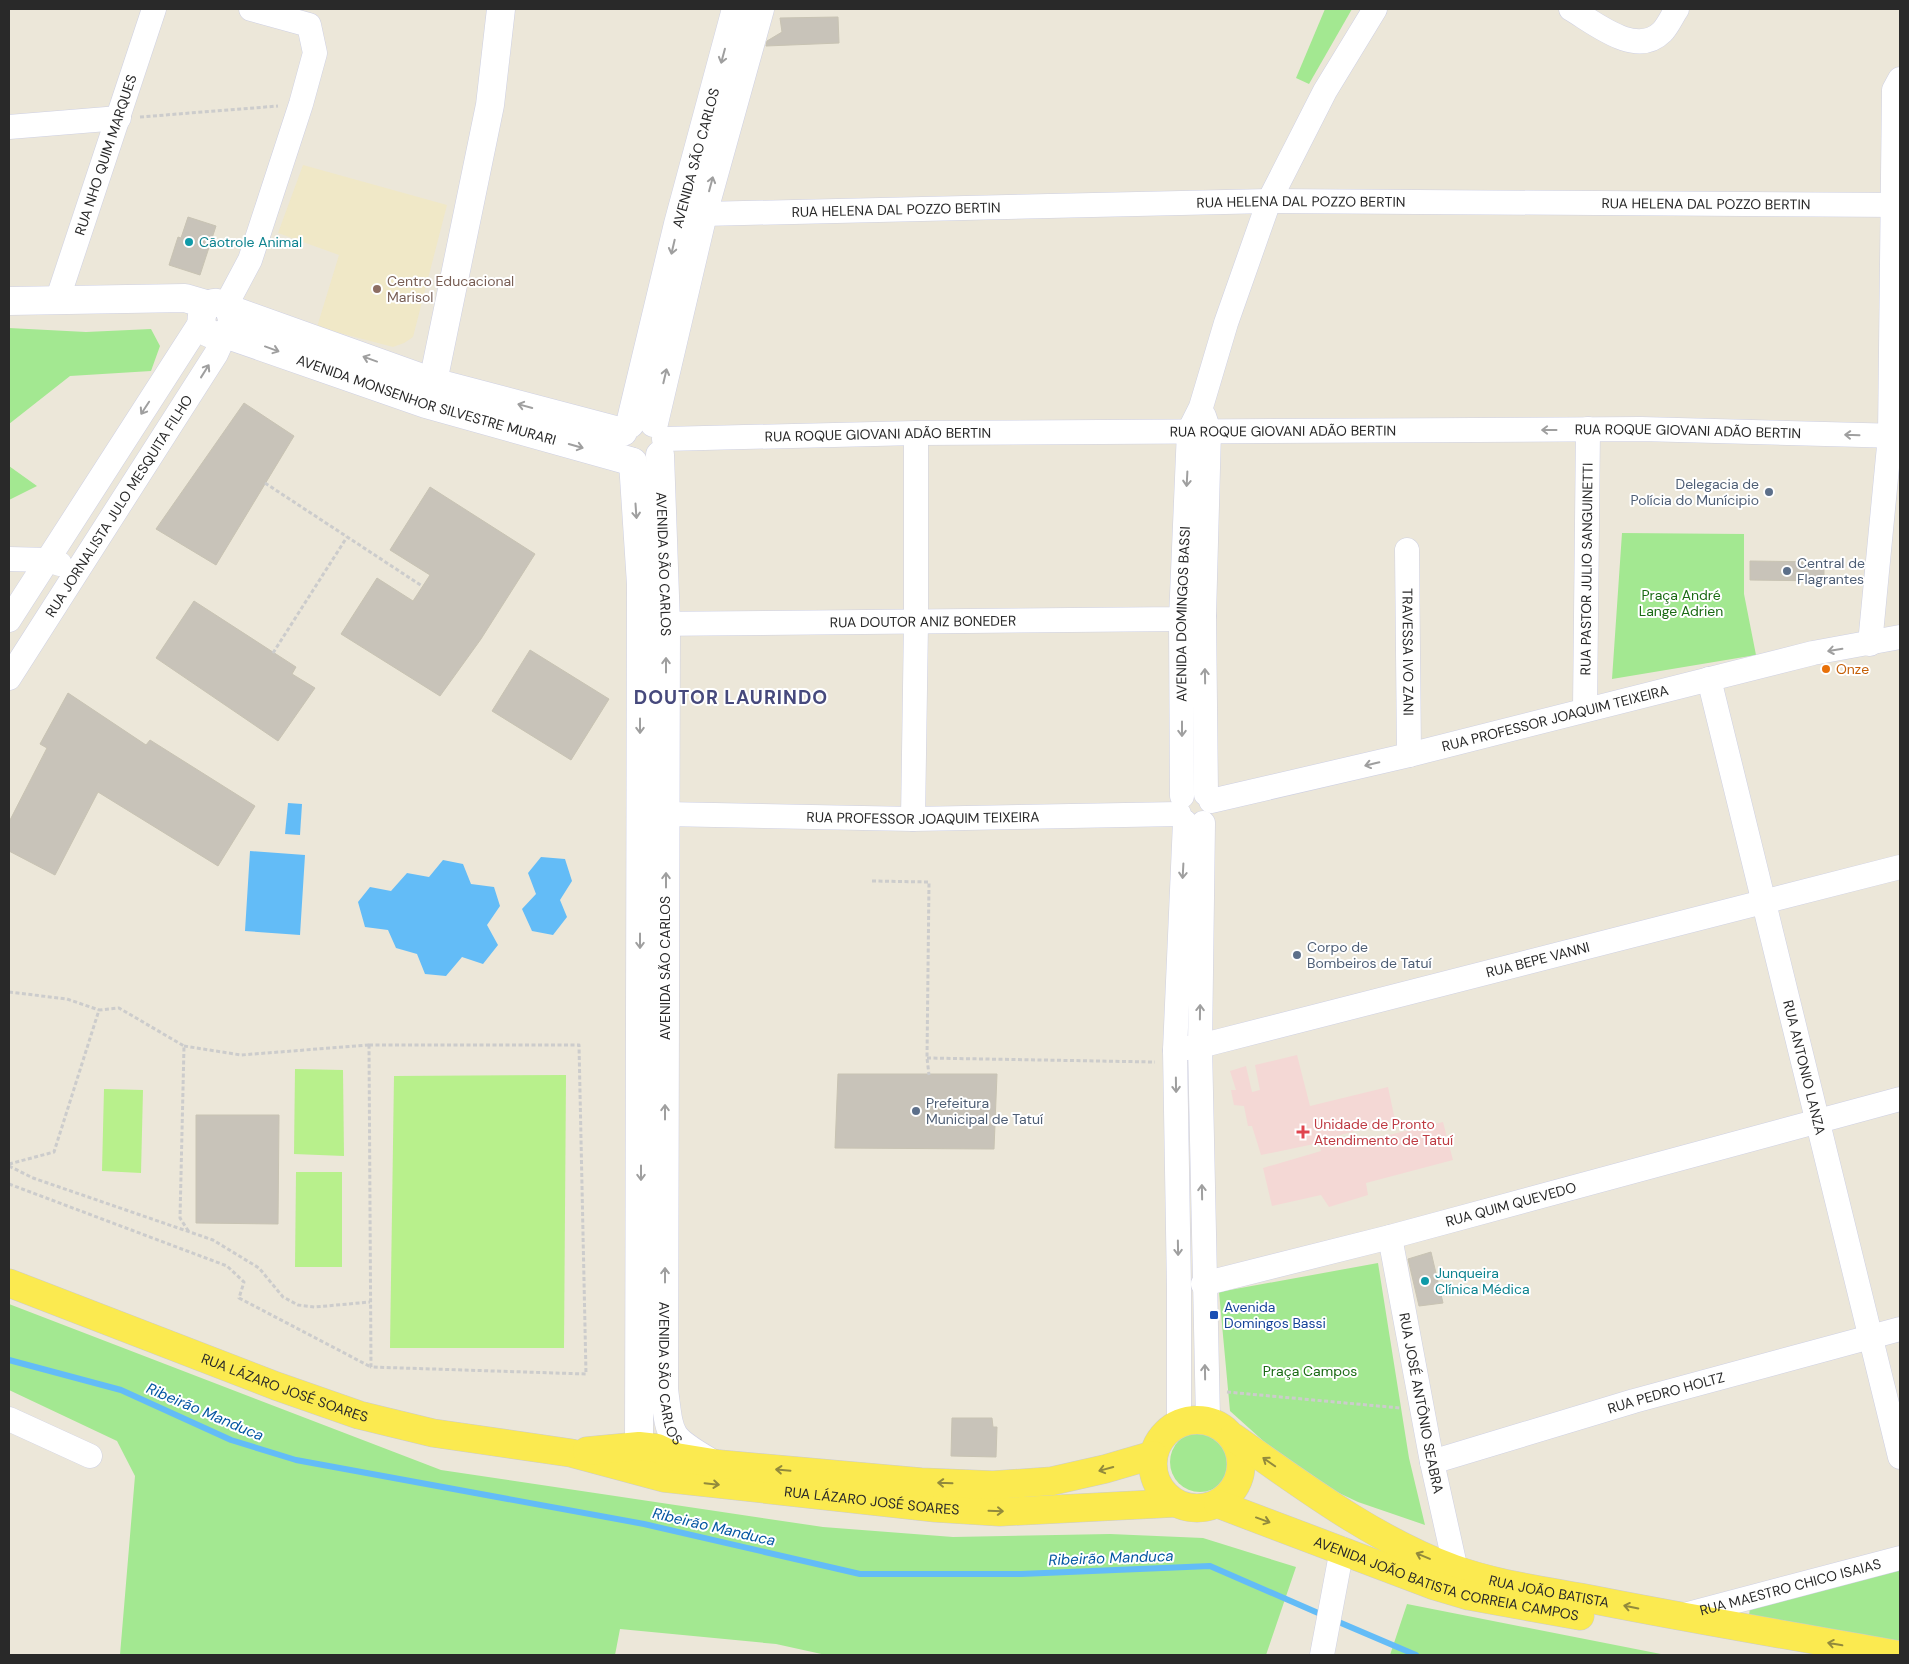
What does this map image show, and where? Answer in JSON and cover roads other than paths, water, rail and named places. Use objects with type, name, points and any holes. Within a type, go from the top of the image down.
[{"type":"main road","points":[[430,393],[490,105],[500,9]]},
{"type":"main road","name":"AVENIDA SÃO CARLOS","points":[[708,1461],[680,1445],[669,1429],[664,1390],[666,814],[653,624],[646,435],[736,9]]},
{"type":"main road","name":"AVENIDA SÃO CARLOS","points":[[693,209],[760,9]]},
{"type":"main road","name":"AVENIDA MONSENHOR SILVESTRE MURARI","points":[[9,301],[185,298],[218,315],[430,393],[632,462]]},
{"type":"main road","name":"AVENIDA MONSENHOR SILVESTRE MURARI","points":[[430,393],[646,435]]},
{"type":"main road","name":"AVENIDA SÃO CARLOS","points":[[646,435],[620,442],[623,453],[632,462],[641,584],[653,624],[639,1446],[651,1468],[664,1478]]},
{"type":"main road","name":"RUA LÁZARO JOSÉ SOARES","points":[[9,1283],[276,1386],[358,1414],[433,1433],[571,1453],[664,1478],[936,1508],[1000,1512],[1175,1503]]},
{"type":"main road","points":[[1192,1419],[1208,1420],[1222,1426],[1233,1437],[1240,1451],[1242,1466],[1230,1494],[1218,1504],[1203,1508],[1189,1508],[1175,1503],[1164,1494],[1156,1482],[1152,1469],[1153,1455],[1158,1442],[1167,1430],[1179,1423],[1192,1419]]},
{"type":"main road","name":"RUA JOÃO BATISTA","points":[[1233,1437],[1325,1501],[1416,1553],[1456,1570],[1497,1581],[1679,1616],[1900,1655]]},
{"type":"main road","name":"RUA LÁZARO JOSÉ SOARES","points":[[571,1453],[639,1446],[657,1448],[676,1458],[921,1482],[993,1485],[1052,1481],[1105,1469],[1153,1455]]},
{"type":"main road","points":[[1325,1501],[1342,1549]]},
{"type":"main road","name":"AVENIDA JOÃO BATISTA CORREIA CAMPOS","points":[[1218,1504],[1342,1549],[1432,1585],[1469,1596],[1801,1655]]},
{"type":"street","name":"RUA NHO QUIM MARQUES","points":[[57,301],[154,9]]},
{"type":"street","name":"RUA JORNALISTA JULO MESQUITA FILHO","points":[[14,611],[218,315],[250,260],[302,104],[315,53],[309,25],[251,9]]},
{"type":"street","points":[[1199,431],[1201,407],[1226,323],[1269,201],[1325,91],[1375,9]]},
{"type":"street","points":[[1571,9],[1622,38],[1642,42],[1662,32],[1677,9]]},
{"type":"street","points":[[1870,644],[1895,436],[1897,205],[1894,90],[1900,79]]},
{"type":"street","points":[[9,127],[119,118]]},
{"type":"street","name":"RUA HELENA DAL POZZO BERTIN","points":[[693,209],[1269,201],[1897,205]]},
{"type":"street","name":"RUA JORNALISTA JULO MESQUITA FILHO","points":[[9,678],[216,354],[218,315]]},
{"type":"street","name":"RUA ROQUE GIOVANI ADÃO BERTIN","points":[[646,435],[1588,429],[1895,436]]},
{"type":"street","name":"RUA PASTOR JULIO SANGUINETTI","points":[[1585,709],[1588,429]]},
{"type":"street","name":"AVENIDA DOMINGOS BASSI","points":[[1199,431],[1193,618],[1194,808],[1203,1284],[1208,1420]]},
{"type":"street","points":[[913,818],[916,433]]},
{"type":"street","name":"TRAVESSA IVO ZANI","points":[[1407,550],[1409,755]]},
{"type":"street","points":[[9,559],[48,560],[78,570]]},
{"type":"street","points":[[14,611],[48,618]]},
{"type":"street","name":"RUA DOUTOR ANIZ BONEDER","points":[[653,624],[1193,618]]},
{"type":"street","name":"RUA PROFESSOR JOAQUIM TEIXEIRA","points":[[666,814],[913,818],[1194,808],[1813,653],[1900,638]]},
{"type":"street","name":"RUA ANTONIO LANZA","points":[[1709,679],[1900,1457]]},
{"type":"street","name":"AVENIDA DOMINGOS BASSI","points":[[1179,1423],[1175,1056],[1194,808]]},
{"type":"street","name":"RUA BEPE VANNI","points":[[1175,1056],[1200,1046],[1762,901],[1900,868]]},
{"type":"street","name":"RUA QUIM QUEVEDO","points":[[1203,1284],[1390,1236],[1816,1120],[1900,1099]]},
{"type":"street","name":"RUA JOSÉ ANTÔNIO SEABRA","points":[[1390,1236],[1432,1462],[1456,1570]]},
{"type":"street","name":"RUA PEDRO HOLTZ","points":[[1432,1462],[1634,1401],[1900,1329]]},
{"type":"street","points":[[9,1419],[90,1456]]},
{"type":"street","points":[[1322,1649],[1342,1549]]},
{"type":"street","name":"RUA MAESTRO CHICO ISAIAS","points":[[1679,1616],[1900,1558]]},
{"type":"water","points":[[288,803],[302,804],[300,835],[285,834]]},
{"type":"water","points":[[250,851],[305,855],[300,935],[245,931]]},
{"type":"water","points":[[541,857],[565,859],[572,881],[560,900],[567,917],[553,935],[532,931],[522,909],[536,894],[528,873]]},
{"type":"water","points":[[443,860],[463,864],[471,884],[494,887],[500,906],[487,925],[498,945],[483,964],[462,957],[446,976],[425,974],[417,954],[396,948],[388,930],[365,927],[358,902],[370,887],[391,891],[407,873],[429,877]]},
{"type":"waterway","name":"Ribeirão Manduca","points":[[9,1360],[121,1390],[231,1440],[296,1460],[644,1524],[860,1574],[1021,1574],[1210,1566],[1325,1616]]},
{"type":"waterway","name":"Ribeirão Manduca","points":[[1334,1620],[1416,1655]]},
{"type":"place","name":"Cãotrole Animal","points":[[189,242]]},
{"type":"place","name":"Centro Educacional Marisol","points":[[377,289]]},
{"type":"place","name":"Delegacia de Polícia do Munícipio","points":[[1769,492]]},
{"type":"place","name":"Central de Flagrantes","points":[[1787,571]]},
{"type":"place","name":"Onze","points":[[1826,669]]},
{"type":"place","name":"Corpo de Bombeiros de Tatuí","points":[[1297,955]]},
{"type":"place","name":"Prefeitura Municipal de Tatuí","points":[[916,1111]]},
{"type":"place","name":"Unidade de Pronto Atendimento de Tatuí","points":[[1303,1132]]},
{"type":"place","name":"Junqueira Clínica Médica","points":[[1425,1281]]},
{"type":"place","name":"Avenida Domingos Bassi","points":[[1214,1315]]},
{"type":"district","name":"DOUTOR LAURINDO","points":[[731,697]]},
{"type":"park label","name":"Praça André Lange Adrien","points":[[1681,604]]},
{"type":"park label","name":"Praça Campos","points":[[1310,1371]]}]
